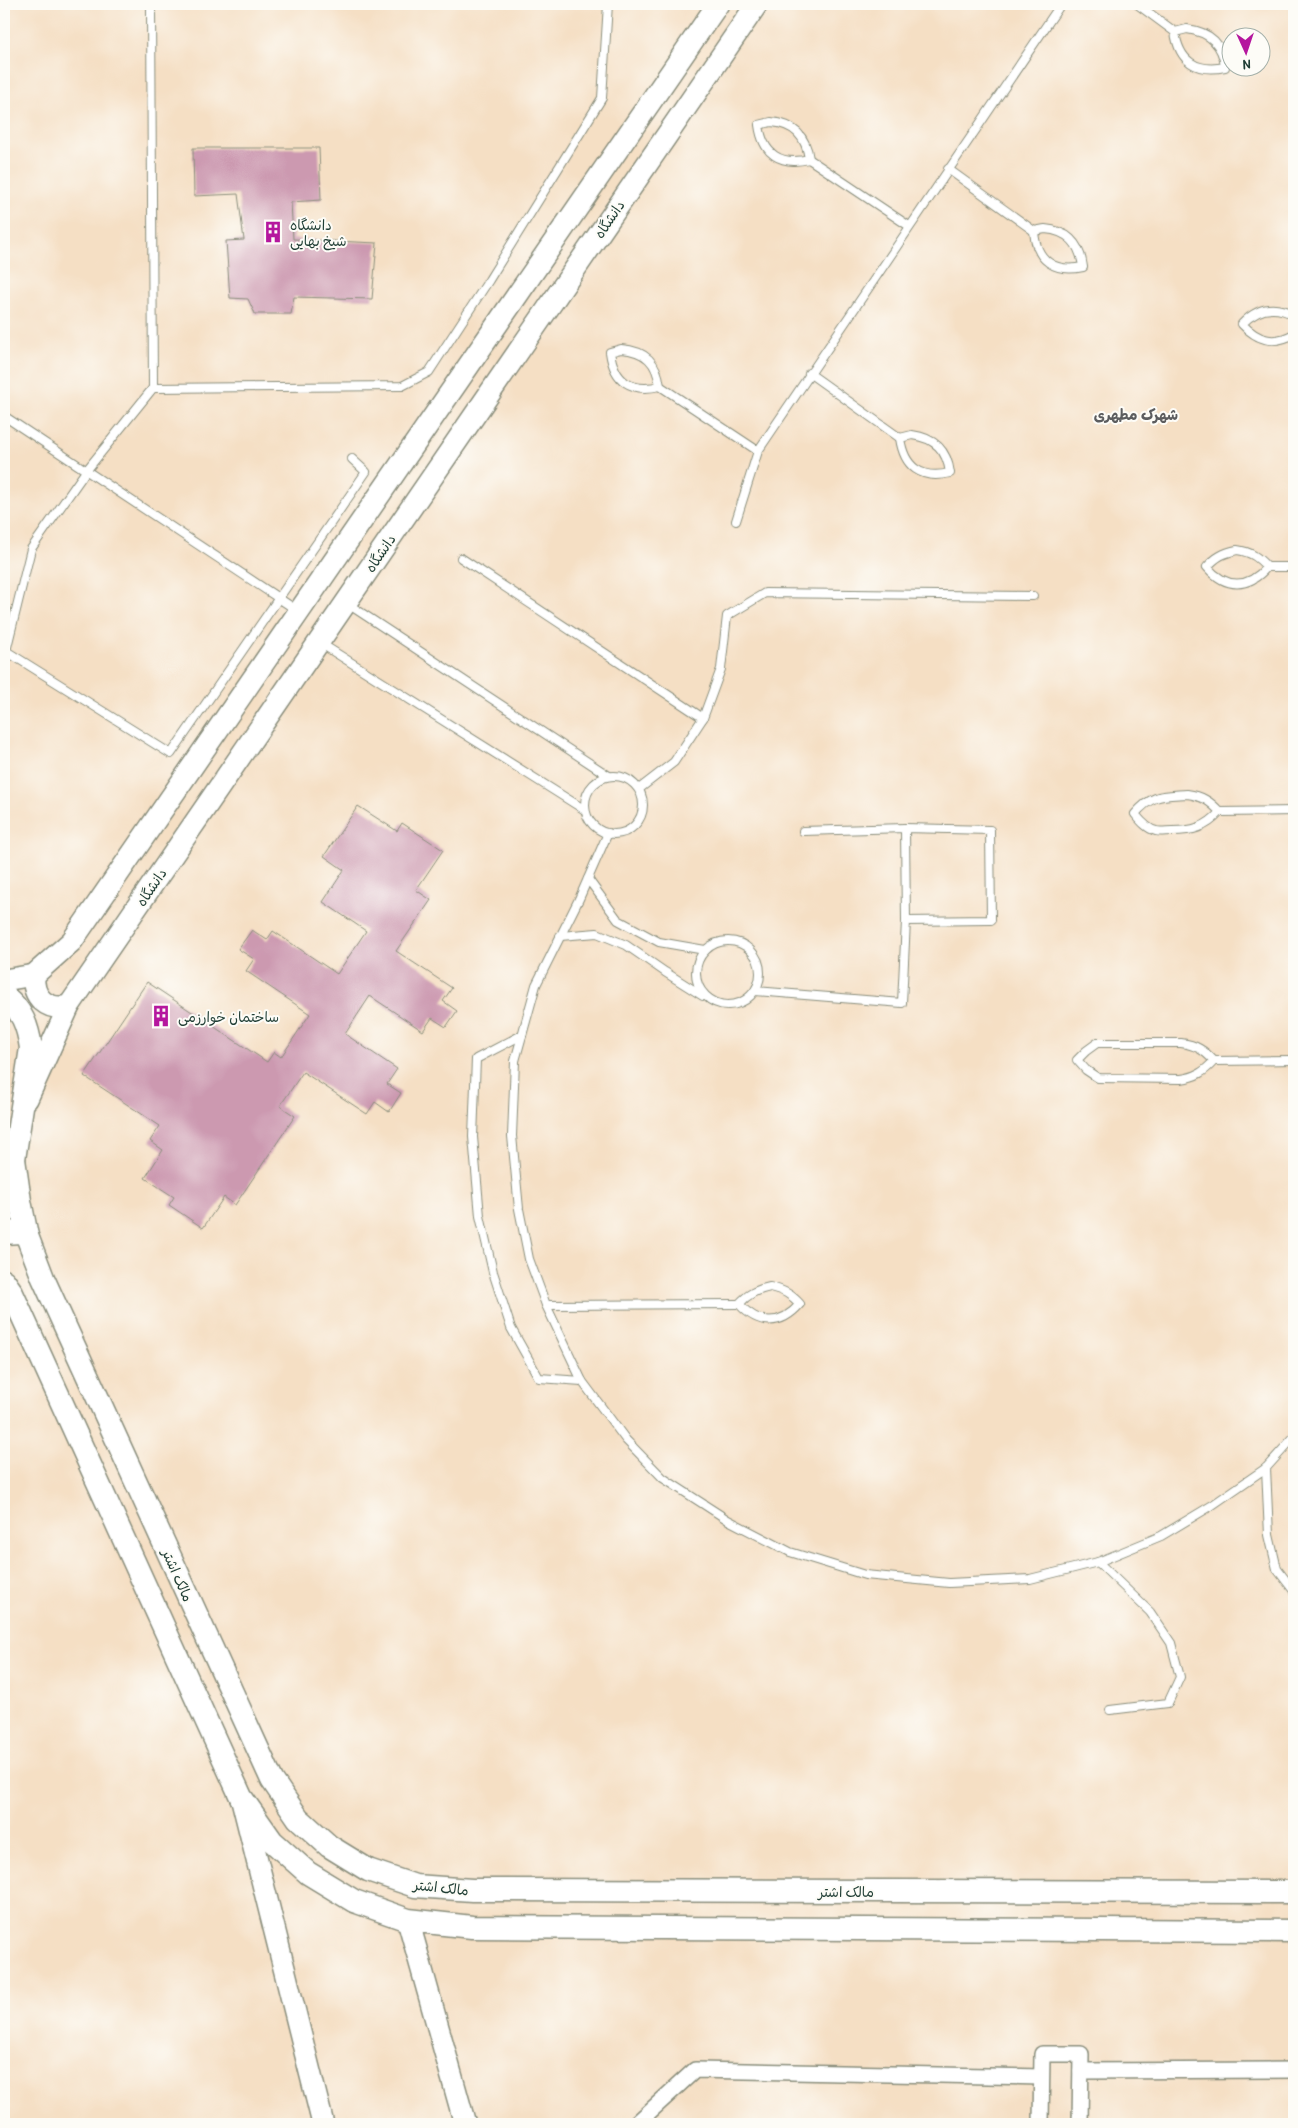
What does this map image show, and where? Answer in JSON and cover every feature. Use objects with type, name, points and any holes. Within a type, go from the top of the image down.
[{"type":"main road","points":[[4,980],[34,976],[72,941],[718,4]]},
{"type":"main road","name":"دانشگاه","points":[[21,1113],[69,1006],[757,4]]},
{"type":"main road","points":[[34,976],[35,992],[39,999],[53,1007],[69,1006]]},
{"type":"main road","points":[[4,996],[11,1001],[22,1015],[29,1031],[31,1048],[14,1159],[8,1182],[4,1188]]},
{"type":"main road","name":"مالک اشتر","points":[[14,1159],[27,1236],[43,1278],[272,1780],[298,1818],[329,1846],[368,1870],[415,1886],[472,1890],[1294,1892]]},
{"type":"main road","points":[[4,1233],[20,1232],[27,1236]]},
{"type":"main road","points":[[4,1282],[11,1291],[242,1797],[272,1841],[308,1873],[354,1901],[408,1920],[472,1927],[1294,1931]]},
{"type":"main road","points":[[242,1797],[323,2124]]},
{"type":"main road","points":[[408,1920],[465,2124]]},
{"type":"street","points":[[1041,2124],[1042,2054],[1081,2054],[1080,2124]]},
{"type":"street","points":[[636,2124],[694,2070],[1042,2077]]},
{"type":"street","points":[[1081,2070],[1294,2070]]},
{"type":"lane","points":[[151,4],[153,388],[86,471],[31,549],[6,651],[171,754],[366,472],[352,459]]},
{"type":"lane","points":[[153,388],[402,386],[429,372],[489,280],[602,98],[608,4]]},
{"type":"lane","points":[[736,521],[758,451],[809,373],[1061,4]]},
{"type":"lane","points":[[1137,4],[1176,32],[1177,44],[1182,54],[1190,63],[1201,68],[1213,70],[1225,67],[1224,55],[1218,44],[1210,36],[1199,30],[1187,29],[1176,32]]},
{"type":"lane","points":[[809,159],[808,147],[802,136],[793,128],[783,123],[771,122],[759,125],[760,137],[766,148],[775,156],[785,161],[797,162],[809,159],[909,226]]},
{"type":"lane","points":[[948,169],[1034,231],[1051,229],[1068,235],[1082,255],[1083,267],[1059,268],[1048,262],[1040,254],[1035,243],[1034,231]]},
{"type":"lane","points":[[1294,315],[1285,310],[1273,308],[1261,310],[1250,315],[1242,324],[1250,333],[1261,339],[1273,341],[1284,339],[1294,334]]},
{"type":"lane","points":[[660,386],[648,389],[636,388],[625,383],[611,364],[610,352],[621,349],[633,350],[644,355],[653,363],[658,374],[660,386],[758,451]]},
{"type":"lane","points":[[809,373],[900,438],[902,450],[907,461],[915,469],[932,475],[950,473],[943,451],[935,442],[924,437],[912,435],[900,438]]},
{"type":"lane","points":[[4,416],[299,611]]},
{"type":"lane","points":[[1267,567],[1260,576],[1249,582],[1237,584],[1225,582],[1215,576],[1207,567],[1220,555],[1237,550],[1254,555],[1267,567],[1294,567]]},
{"type":"lane","points":[[461,558],[703,718]]},
{"type":"lane","points":[[639,789],[674,762],[703,718],[721,669],[728,616],[765,593],[1033,596]]},
{"type":"lane","points":[[346,602],[609,776]]},
{"type":"lane","points":[[319,642],[585,810],[597,828],[608,833],[619,834],[630,829],[638,822],[643,811],[643,800],[639,789],[631,781],[621,776],[609,776],[598,780],[590,788],[586,798],[585,810]]},
{"type":"lane","points":[[1220,812],[1211,802],[1200,796],[1186,794],[1155,796],[1135,814],[1144,824],[1156,831],[1187,831],[1206,825],[1220,812],[1294,811]]},
{"type":"lane","points":[[755,991],[902,1002],[906,921],[905,828]]},
{"type":"lane","points":[[803,831],[905,828],[990,830],[991,920],[906,921]]},
{"type":"lane","points":[[608,833],[588,879],[536,985],[515,1061],[513,1145],[519,1209],[529,1259],[546,1305],[582,1381],[626,1440],[663,1478],[728,1520],[790,1552],[866,1575],[949,1583],[1030,1579],[1098,1562],[1161,1536],[1212,1506],[1266,1468],[1294,1438]]},
{"type":"lane","points":[[588,879],[618,920],[660,942],[705,950]]},
{"type":"lane","points":[[560,936],[597,933],[626,945],[665,972],[707,998],[716,1003],[727,1005],[738,1004],[747,999],[755,991],[759,982],[761,971],[758,961],[749,948],[734,941],[724,940],[713,944],[705,950],[698,959],[696,980],[700,990],[707,998]]},
{"type":"lane","points":[[522,1035],[476,1059],[473,1137],[480,1216],[493,1272],[511,1328],[539,1378],[582,1381]]},
{"type":"lane","points":[[1097,1043],[1181,1043],[1194,1045],[1206,1051],[1214,1061],[1206,1071],[1194,1077],[1181,1080],[1098,1078],[1086,1070],[1077,1060],[1086,1050],[1097,1043]]},
{"type":"lane","points":[[1214,1061],[1294,1060]]},
{"type":"lane","points":[[546,1305],[739,1304],[752,1292],[770,1288],[782,1289],[792,1295],[800,1304],[792,1313],[782,1319],[770,1321],[758,1319],[747,1313],[739,1304]]},
{"type":"lane","points":[[1266,1468],[1269,1535],[1277,1569],[1294,1591]]},
{"type":"lane","points":[[1098,1562],[1150,1612],[1171,1643],[1180,1678],[1168,1703],[1110,1710]]},
{"type":"building","name":"دانشگاه شیخ بهایی","points":[[193,148],[319,148],[321,200],[291,202],[293,239],[377,243],[372,299],[294,297],[291,314],[255,314],[248,299],[230,298],[226,241],[244,240],[238,194],[194,196]]},
{"type":"building","name":"ساختمان خوارزمی","points":[[358,806],[397,831],[402,823],[443,850],[416,890],[431,900],[396,951],[452,988],[443,1001],[457,1011],[446,1027],[432,1018],[423,1031],[370,996],[345,1034],[397,1069],[387,1084],[401,1093],[389,1112],[375,1102],[367,1114],[303,1072],[280,1106],[295,1116],[235,1205],[224,1197],[203,1228],[169,1205],[174,1197],[145,1178],[163,1150],[150,1141],[160,1126],[84,1076],[147,982],[267,1062],[274,1052],[281,1057],[310,1014],[246,971],[254,959],[238,949],[252,930],[267,940],[273,931],[337,974],[366,931],[323,902],[344,870],[324,856]]},
{"type":"place","name":"دانشگاه شیخ بهایی","points":[[273,232]]},
{"type":"place","name":"ساختمان خوارزمی","points":[[161,1016]]},
{"type":"district","name":"شهرک مطهری","points":[[1136,414]]}]
